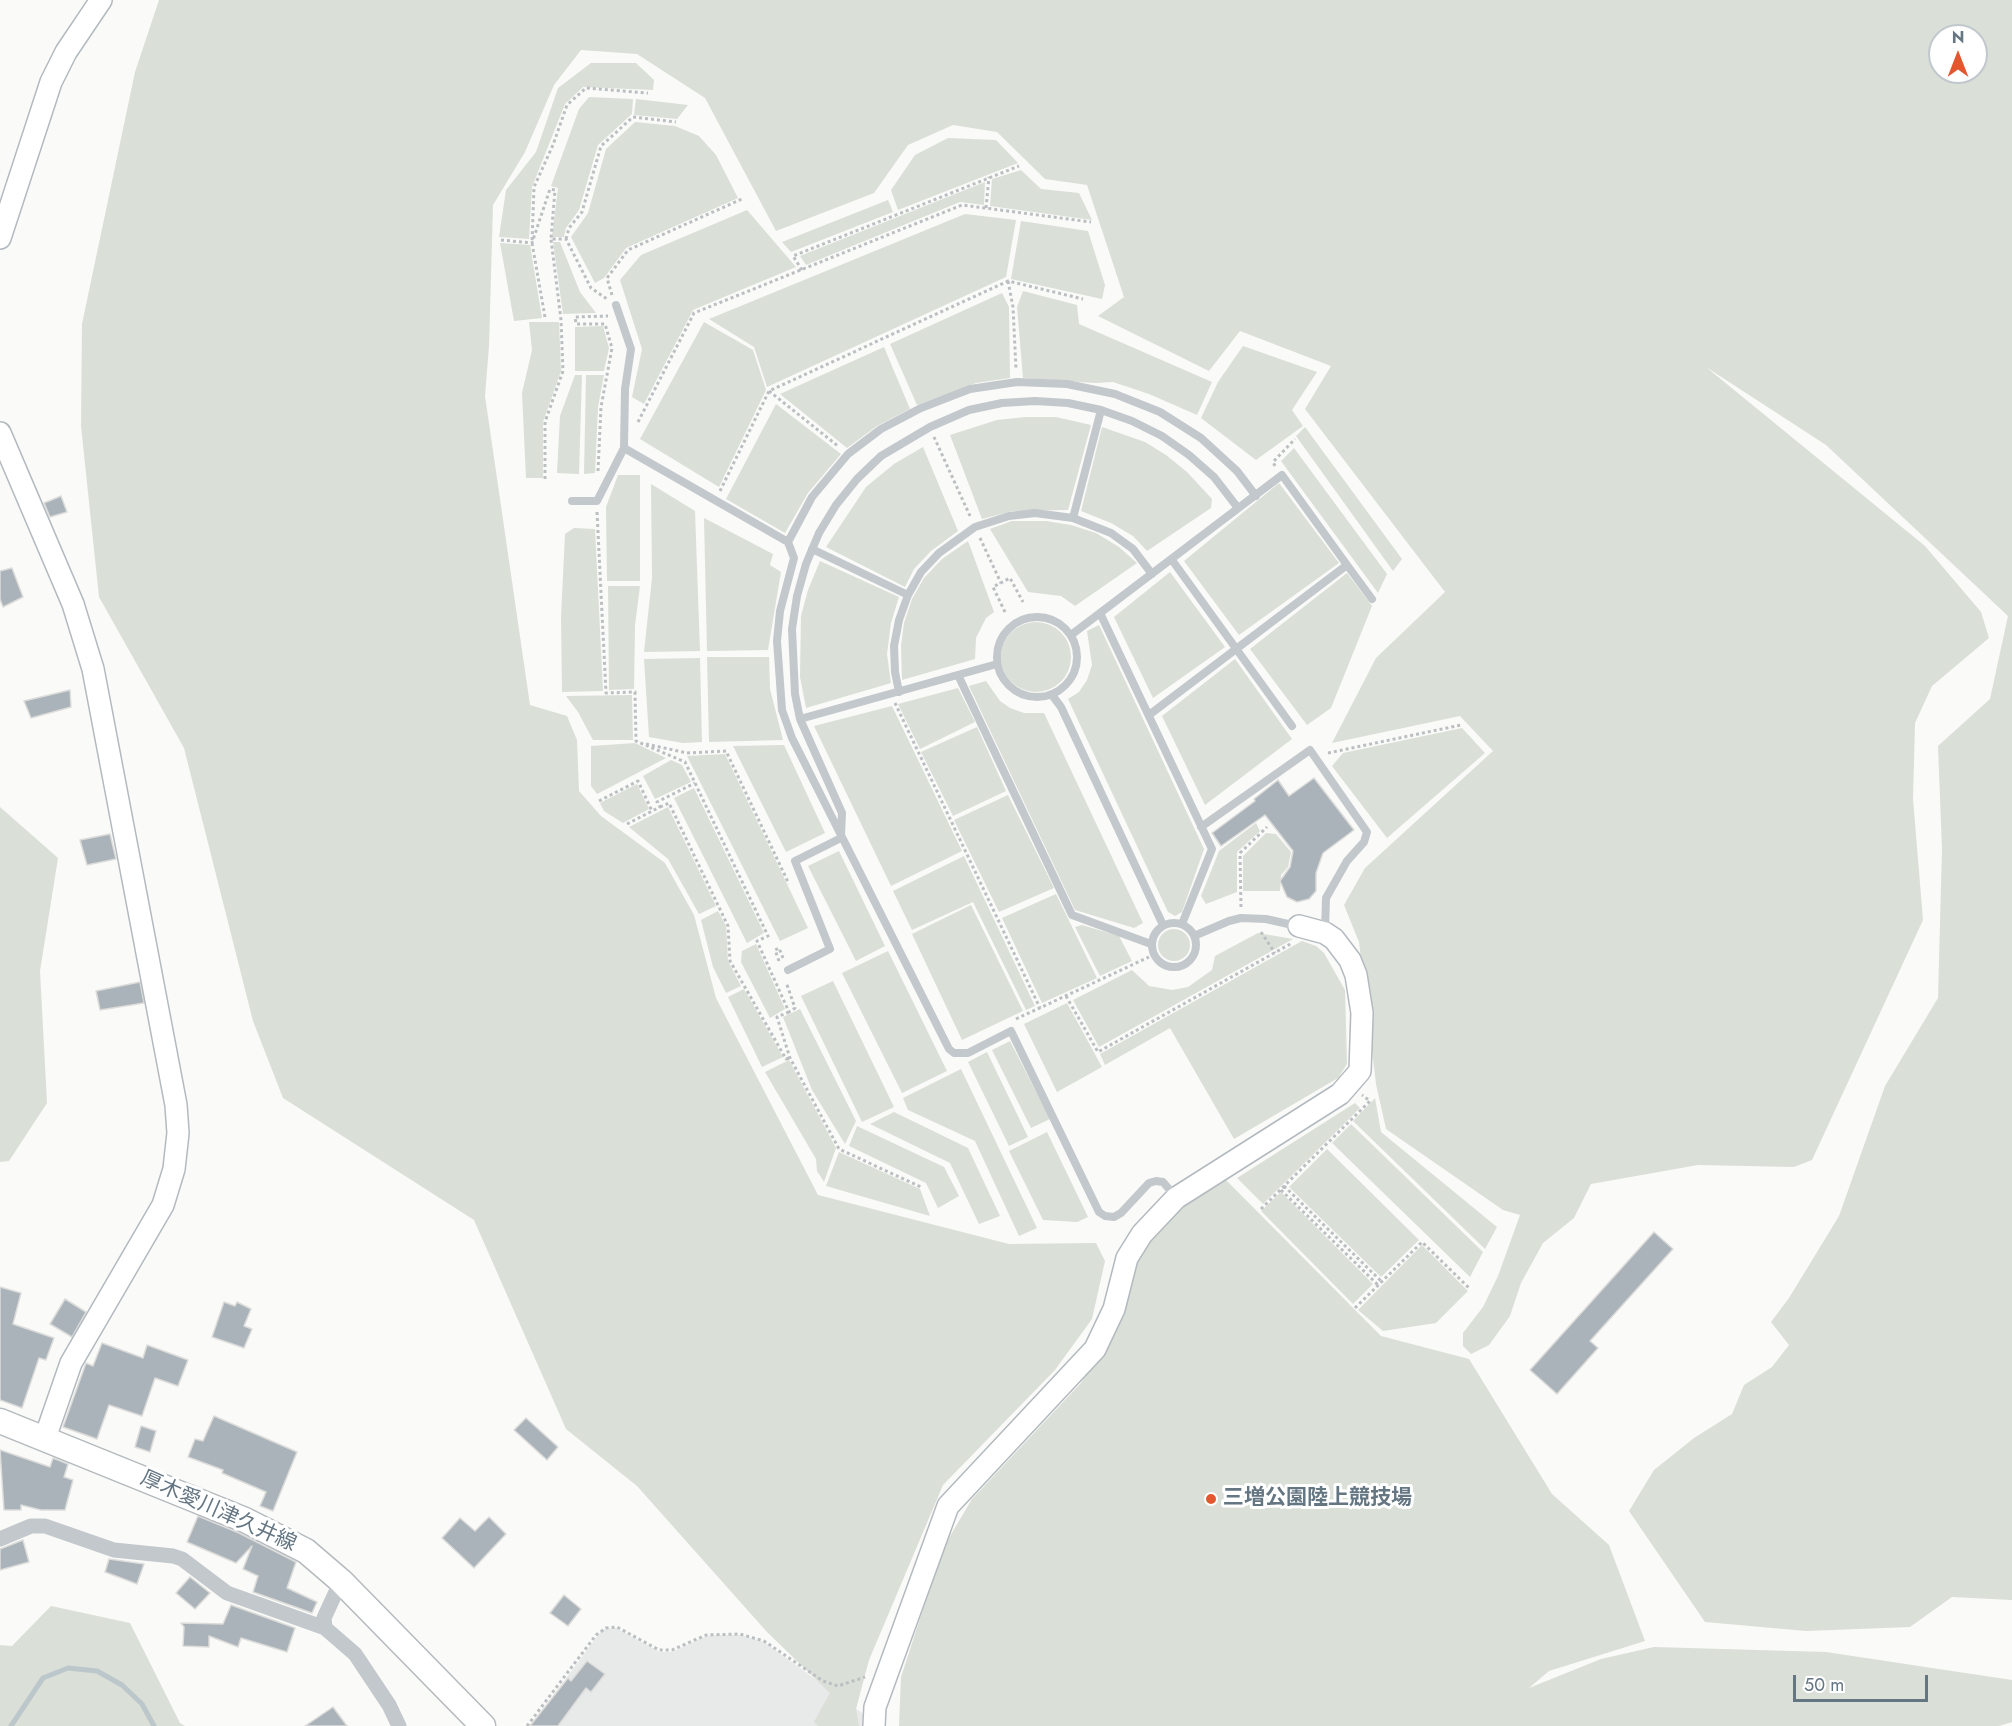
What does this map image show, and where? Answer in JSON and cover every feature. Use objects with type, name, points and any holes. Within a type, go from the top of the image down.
[{"type":"main road","name":"厚木愛川津久井線","points":[[0,1420],[271,1531],[306,1551],[341,1581],[483,1726]]},
{"type":"street","points":[[0,238],[51,82],[66,52],[101,0]]},
{"type":"street","points":[[0,433],[74,604],[93,669],[176,1105],[178,1133],[174,1169],[162,1205],[71,1363],[45,1438]]},
{"type":"street","points":[[874,1726],[875,1707],[948,1506],[1095,1349],[1114,1309],[1127,1258],[1142,1234],[1176,1198],[1340,1094],[1360,1071],[1362,1013],[1356,975],[1342,948],[1313,930]]},
{"type":"street","points":[[0,1539],[31,1526],[45,1526],[114,1550],[182,1559],[227,1593],[325,1628],[355,1654],[389,1705],[399,1726]]},
{"type":"street","points":[[325,1628],[324,1618],[341,1581]]},
{"type":"lane","points":[[572,501],[597,501],[624,448],[625,389],[632,349],[616,305]]},
{"type":"lane","points":[[788,542],[812,497],[848,454],[881,429],[921,408],[970,389],[1017,382],[1067,384],[1105,392],[1160,412],[1201,438],[1237,471],[1256,496]]},
{"type":"lane","points":[[841,838],[842,813],[800,718],[795,694],[792,629],[797,596],[812,549],[836,505],[857,479],[881,456],[930,427],[969,410],[1002,404],[1046,402],[1101,410],[1152,431],[1189,455],[1214,477],[1239,508]]},
{"type":"lane","points":[[1073,518],[1101,410]]},
{"type":"lane","points":[[624,448],[788,542],[794,558],[780,611],[777,641],[782,710],[792,738],[841,838],[949,1049],[954,1053],[968,1053],[1011,1031],[1099,1212],[1105,1216],[1114,1217],[1121,1213],[1149,1183],[1156,1181],[1163,1182],[1176,1198]]},
{"type":"lane","points":[[1071,635],[1282,476],[1372,598]]},
{"type":"lane","points":[[899,692],[895,672],[894,646],[899,620],[908,595],[921,572],[939,553],[975,527],[1009,516],[1035,513],[1073,518],[1111,533],[1132,549],[1152,574]]},
{"type":"lane","points":[[812,549],[908,595]]},
{"type":"lane","points":[[1172,560],[1292,726]]},
{"type":"lane","points":[[1149,715],[1347,565]]},
{"type":"lane","points":[[1100,613],[1212,849],[1182,924]]},
{"type":"lane","points":[[1027,617],[1047,617],[1065,627],[1071,635],[1077,654],[1073,674],[1060,690],[1052,694],[1028,696],[1017,692],[1001,675],[997,664],[998,644],[1009,627],[1027,617]]},
{"type":"lane","points":[[800,718],[997,664]]},
{"type":"lane","points":[[958,675],[1072,915],[1151,944]]},
{"type":"lane","points":[[1052,694],[1061,707],[1163,925]]},
{"type":"lane","points":[[1194,936],[1241,918],[1266,919],[1313,930],[1326,898],[1347,861],[1364,842],[1367,832],[1310,750],[1202,827]]},
{"type":"lane","points":[[785,970],[830,949],[795,861],[841,838]]},
{"type":"lane","points":[[1182,924],[1194,936],[1196,947],[1192,958],[1183,965],[1172,967],[1161,963],[1153,955],[1151,944],[1155,933],[1163,925],[1182,924]]},
{"type":"path","points":[[545,317],[532,243],[534,187],[567,105],[586,88],[648,93]]},
{"type":"path","points":[[616,305],[591,288],[566,239],[569,228],[582,212],[601,146],[633,117],[676,122]]},
{"type":"path","points":[[802,270],[793,256],[1019,166]]},
{"type":"path","points":[[986,208],[988,177]]},
{"type":"path","points":[[532,243],[550,189],[555,190],[550,239],[561,320],[563,371],[545,422],[545,479]]},
{"type":"path","points":[[616,305],[607,278],[628,250],[742,199]]},
{"type":"path","points":[[624,448],[694,313],[962,205],[1091,222]]},
{"type":"path","points":[[550,239],[566,239]]},
{"type":"path","points":[[501,240],[532,243]]},
{"type":"path","points":[[1008,281],[1013,307],[1017,382]]},
{"type":"path","points":[[696,490],[702,481],[720,491],[769,391],[1008,281],[1083,299]]},
{"type":"path","points":[[598,475],[601,407],[612,348],[605,324],[576,324],[575,317],[608,316],[616,305]]},
{"type":"path","points":[[769,391],[848,454]]},
{"type":"path","points":[[930,427],[1001,583]]},
{"type":"path","points":[[1273,462],[1295,439]]},
{"type":"path","points":[[597,501],[606,693],[635,692],[636,741]]},
{"type":"path","points":[[1005,612],[993,587],[1010,578],[1023,602]]},
{"type":"path","points":[[890,694],[1040,1008]]},
{"type":"path","points":[[1314,756],[1461,725]]},
{"type":"path","points":[[636,741],[685,762],[768,936],[757,941],[789,1012]]},
{"type":"path","points":[[636,741],[687,753],[726,751],[791,890]]},
{"type":"path","points":[[599,801],[638,781],[652,811]]},
{"type":"path","points":[[660,807],[657,802],[695,783]]},
{"type":"path","points":[[627,824],[669,803],[728,926],[730,961],[786,1059],[790,1058]]},
{"type":"path","points":[[1267,827],[1240,853],[1241,918],[1243,930],[1259,928],[1275,953]]},
{"type":"path","points":[[1066,996],[1098,1052],[1313,930]]},
{"type":"path","points":[[779,948],[785,970],[775,950],[779,948]]},
{"type":"path","points":[[1011,1031],[1007,1023],[1153,955]]},
{"type":"path","points":[[785,979],[795,1008],[777,1017],[790,1058],[839,1149],[923,1188]]},
{"type":"path","points":[[1261,1209],[1370,1101],[1361,1094]]},
{"type":"path","points":[[1283,1188],[1382,1282]]},
{"type":"path","points":[[1283,1188],[1378,1286]]},
{"type":"path","points":[[1355,1308],[1422,1242],[1469,1288]]},
{"type":"path","points":[[527,1726],[596,1635],[606,1628],[617,1627],[659,1650],[672,1650],[706,1635],[748,1635],[779,1650],[808,1673],[838,1686],[862,1680],[868,1672]]},
{"type":"shaded area","points":[[159,0],[2012,0],[2012,1600],[1952,1597],[1910,1627],[1806,1631],[1705,1622],[1629,1511],[1654,1470],[1694,1438],[1732,1414],[1744,1385],[1772,1367],[1789,1345],[1771,1322],[1789,1298],[1839,1216],[1885,1086],[1938,998],[1942,849],[1938,746],[1990,699],[2008,616],[1826,445],[1706,367],[1925,546],[1981,612],[1989,638],[1932,686],[1915,723],[1913,799],[1923,920],[1812,1160],[1794,1167],[1698,1165],[1591,1184],[1574,1218],[1543,1243],[1521,1283],[1510,1316],[1489,1345],[1471,1354],[1463,1346],[1463,1333],[1483,1307],[1498,1276],[1520,1215],[1503,1210],[1386,1129],[1376,1084],[1359,942],[1344,905],[1365,868],[1493,751],[1460,716],[1332,743],[1376,658],[1445,592],[1305,409],[1331,366],[1240,331],[1209,371],[1098,316],[1124,297],[1087,185],[1045,179],[997,132],[953,125],[908,145],[874,193],[776,231],[705,98],[637,54],[581,50],[554,85],[525,152],[493,205],[489,346],[485,396],[530,705],[567,716],[577,740],[579,791],[601,816],[665,863],[694,915],[716,998],[818,1195],[1009,1244],[1096,1243],[1105,1261],[1092,1319],[1055,1370],[943,1485],[869,1660],[856,1709],[859,1726],[818,1726],[814,1722],[830,1693],[767,1632],[637,1486],[566,1429],[474,1220],[283,1098],[253,1021],[184,748],[99,597],[81,426],[82,324],[135,72]]},
{"type":"shaded area","points":[[591,63],[636,63],[654,80],[653,90],[583,87],[565,104],[532,187],[529,239],[499,237],[506,190],[536,152],[558,88]]},
{"type":"shaded area","points":[[589,97],[633,99],[632,114],[598,145],[579,210],[566,228],[564,237],[552,237],[558,188],[551,186],[579,109]]},
{"type":"shaded area","points":[[636,99],[688,105],[677,119],[634,115]]},
{"type":"shaded area","points":[[635,122],[675,126],[699,136],[716,155],[738,198],[626,248],[604,278],[595,283],[571,237],[588,213],[606,149]]},
{"type":"shaded area","points":[[948,138],[996,140],[1018,163],[898,210],[891,190],[915,155]]},
{"type":"shaded area","points":[[1021,170],[1041,189],[1079,193],[1092,220],[990,206],[992,179]]},
{"type":"shaded area","points":[[985,182],[984,205],[960,202],[806,265],[800,256]]},
{"type":"shaded area","points":[[888,200],[893,212],[791,252],[782,242]]},
{"type":"shaded area","points":[[747,210],[796,267],[693,310],[644,404],[632,397],[642,349],[620,280],[641,255]]},
{"type":"shaded area","points":[[965,214],[1016,220],[1006,277],[767,387],[754,347],[709,319]]},
{"type":"shaded area","points":[[1021,221],[1088,231],[1105,285],[1102,299],[1011,279]]},
{"type":"shaded area","points":[[553,242],[560,242],[580,292],[596,313],[563,314]]},
{"type":"shaded area","points":[[500,243],[530,245],[542,318],[514,321]]},
{"type":"shaded area","points":[[1023,291],[1077,305],[1079,324],[1212,382],[1197,415],[1149,394],[1113,382],[1023,378],[1017,307]]},
{"type":"shaded area","points":[[1002,293],[1009,307],[1010,378],[976,383],[917,405],[890,344]]},
{"type":"shaded area","points":[[529,322],[559,322],[561,371],[543,422],[543,478],[526,478],[522,393],[532,350]]},
{"type":"shaded area","points":[[704,322],[753,350],[766,390],[719,487],[640,439]]},
{"type":"shaded area","points":[[603,326],[609,348],[604,371],[575,371],[575,327]]},
{"type":"shaded area","points":[[1243,346],[1317,372],[1292,410],[1303,426],[1256,460],[1201,418],[1218,382]]},
{"type":"shaded area","points":[[884,347],[910,409],[877,426],[847,448],[780,394]]},
{"type":"shaded area","points":[[575,375],[582,375],[579,474],[557,473],[560,416]]},
{"type":"shaded area","points":[[586,375],[604,375],[598,407],[595,473],[584,474]]},
{"type":"shaded area","points":[[776,404],[841,454],[808,493],[785,533],[726,499]]},
{"type":"shaded area","points":[[1056,417],[1091,425],[1068,510],[1013,511],[982,519],[950,435],[997,420]]},
{"type":"shaded area","points":[[1102,427],[1145,442],[1166,455],[1187,472],[1212,499],[1211,508],[1147,551],[1133,536],[1111,523],[1081,511]]},
{"type":"shaded area","points":[[1305,427],[1402,559],[1393,571],[1296,436]]},
{"type":"shaded area","points":[[923,447],[958,531],[931,551],[914,569],[905,587],[826,547],[866,487],[894,464]]},
{"type":"shaded area","points":[[1294,448],[1387,574],[1378,593],[1281,461]]},
{"type":"shaded area","points":[[618,475],[640,475],[640,581],[607,581],[606,507]]},
{"type":"shaded area","points":[[1279,483],[1339,563],[1239,635],[1184,561]]},
{"type":"shaded area","points":[[651,484],[695,511],[700,651],[644,652],[652,578]]},
{"type":"shaded area","points":[[704,518],[773,554],[770,565],[781,572],[768,650],[707,651]]},
{"type":"shaded area","points":[[1012,521],[1046,521],[1071,525],[1096,533],[1119,547],[1137,563],[1075,606],[1061,596],[1028,592],[990,529]]},
{"type":"shaded area","points":[[574,528],[595,529],[603,691],[562,692],[561,617],[565,534]]},
{"type":"shaded area","points":[[968,541],[994,612],[986,618],[976,638],[975,659],[902,680],[901,646],[904,623],[912,599],[924,578],[942,559]]},
{"type":"shaded area","points":[[820,561],[899,597],[891,623],[887,654],[891,683],[806,708],[800,677],[801,616],[808,590]]},
{"type":"shaded area","points":[[1170,572],[1225,647],[1153,698],[1114,617]]},
{"type":"shaded area","points":[[1347,573],[1372,606],[1331,708],[1307,725],[1250,649]]},
{"type":"shaded area","points":[[608,586],[640,586],[635,625],[634,689],[609,690]]},
{"type":"shaded area","points":[[1043,622],[1056,628],[1065,637],[1069,643],[1071,657],[1069,671],[1061,682],[1050,690],[1029,692],[1011,682],[1003,671],[1001,650],[1011,632],[1022,624]]},
{"type":"shaded area","points":[[1099,625],[1204,849],[1182,912],[1175,916],[1168,912],[1068,699],[1079,692],[1087,680],[1092,665],[1087,631]]},
{"type":"shaded area","points":[[707,657],[769,657],[770,689],[783,740],[709,742]]},
{"type":"shaded area","points":[[700,658],[702,742],[683,743],[649,737],[644,659]]},
{"type":"shaded area","points":[[1235,659],[1292,739],[1205,805],[1162,716]]},
{"type":"shaded area","points":[[986,681],[1000,701],[1010,708],[1024,713],[1044,713],[1143,923],[1134,928],[1075,910],[969,686]]},
{"type":"shaded area","points":[[958,688],[975,722],[920,749],[898,704]]},
{"type":"shaded area","points":[[632,695],[633,740],[593,740],[578,712],[566,696]]},
{"type":"shaded area","points":[[892,706],[962,851],[891,886],[814,726]]},
{"type":"shaded area","points":[[977,727],[1006,791],[953,816],[921,752]]},
{"type":"shaded area","points":[[1462,728],[1485,753],[1387,838],[1332,766],[1343,753]]},
{"type":"shaded area","points":[[635,743],[666,758],[597,794],[591,786],[591,746]]},
{"type":"shaded area","points":[[784,745],[825,833],[786,852],[733,746]]},
{"type":"shaded area","points":[[725,754],[808,928],[780,941],[687,756]]},
{"type":"shaded area","points":[[671,760],[682,765],[691,782],[655,799],[643,776]]},
{"type":"shaded area","points":[[637,784],[649,809],[623,823],[604,811],[600,803]]},
{"type":"shaded area","points":[[694,788],[764,933],[747,943],[674,798]]},
{"type":"shaded area","points":[[1008,795],[1054,888],[999,912],[954,820]]},
{"type":"shaded area","points":[[0,807],[58,858],[40,971],[47,1103],[9,1161],[0,1162]]},
{"type":"shaded area","points":[[668,807],[716,906],[699,914],[668,859],[629,827]]},
{"type":"shaded area","points":[[1256,823],[1260,831],[1237,852],[1237,892],[1206,904],[1201,896],[1219,851]]},
{"type":"shaded area","points":[[1266,833],[1276,834],[1291,852],[1288,867],[1281,875],[1280,891],[1243,891],[1243,856]]},
{"type":"shaded area","points":[[839,851],[885,946],[856,961],[808,866]]},
{"type":"shaded area","points":[[964,856],[1035,1006],[1026,1010],[973,902],[912,930],[893,891]]},
{"type":"shaded area","points":[[1056,894],[1097,978],[1042,1003],[1002,918]]},
{"type":"shaded area","points":[[971,905],[1023,1011],[962,1040],[912,934]]},
{"type":"shaded area","points":[[718,911],[726,926],[728,961],[741,986],[726,993],[713,967],[701,920]]},
{"type":"shaded area","points":[[1082,925],[1119,936],[1132,961],[1100,976],[1075,927]]},
{"type":"shaded area","points":[[1174,929],[1185,934],[1190,945],[1185,956],[1174,961],[1163,956],[1158,945],[1163,934]]},
{"type":"shaded area","points":[[1258,933],[1293,939],[1099,1047],[1073,1000],[1132,970],[1149,986],[1172,990],[1188,987],[1212,970],[1215,956]]},
{"type":"shaded area","points":[[1302,941],[1316,946],[1324,953],[1345,990],[1347,1064],[1338,1078],[1234,1139],[1170,1028],[1105,1065],[1100,1054]]},
{"type":"shaded area","points":[[756,944],[785,1009],[770,1018],[741,962],[742,951]]},
{"type":"shaded area","points":[[888,951],[947,1071],[902,1093],[842,973]]},
{"type":"shaded area","points":[[833,981],[894,1107],[862,1122],[801,996]]},
{"type":"shaded area","points":[[744,989],[783,1057],[762,1067],[728,997]]},
{"type":"shaded area","points":[[1067,1003],[1102,1067],[1057,1092],[1024,1024]]},
{"type":"shaded area","points":[[800,1009],[856,1121],[845,1144],[812,1090],[783,1017]]},
{"type":"shaded area","points":[[1010,1041],[1050,1119],[1031,1128],[992,1050]]},
{"type":"shaded area","points":[[987,1052],[1028,1137],[1009,1146],[968,1062]]},
{"type":"shaded area","points":[[789,1060],[836,1148],[824,1182],[817,1171],[816,1159],[765,1072]]},
{"type":"shaded area","points":[[961,1069],[1037,1228],[1019,1236],[975,1141],[908,1110],[903,1098]]},
{"type":"shaded area","points":[[1375,1098],[1381,1132],[1497,1227],[1485,1249],[1353,1121]]},
{"type":"shaded area","points":[[1355,1103],[1360,1108],[1263,1204],[1237,1178]]},
{"type":"shaded area","points":[[894,1112],[968,1148],[1000,1216],[979,1224],[950,1163],[870,1124]]},
{"type":"shaded area","points":[[1351,1124],[1483,1252],[1470,1277],[1332,1143]]},
{"type":"shaded area","points":[[857,1126],[944,1167],[959,1196],[938,1208],[926,1183],[849,1146]]},
{"type":"shaded area","points":[[1047,1132],[1088,1217],[1077,1222],[1043,1220],[1009,1151]]},
{"type":"shaded area","points":[[1327,1149],[1419,1240],[1381,1277],[1289,1187]]},
{"type":"shaded area","points":[[839,1152],[920,1189],[930,1216],[826,1186]]},
{"type":"shaded area","points":[[1226,1180],[1381,1336],[1469,1359],[1552,1494],[1609,1545],[1645,1641],[1549,1671],[1529,1688],[1601,1659],[1654,1647],[1826,1652],[2012,1680],[2012,1722],[1999,1726],[899,1726],[901,1677],[943,1548],[972,1499],[1080,1384],[1109,1343],[1129,1280],[1140,1255],[1155,1233],[1189,1198]]},
{"type":"shaded area","points":[[1281,1192],[1373,1284],[1353,1304],[1261,1211]]},
{"type":"shaded area","points":[[1422,1245],[1468,1291],[1436,1323],[1383,1331],[1358,1310]]},
{"type":"shaded area","points":[[51,1606],[130,1623],[180,1723],[185,1726],[0,1726],[0,1645],[12,1646]]},
{"type":"shaded area","points":[[616,1628],[660,1652],[672,1652],[706,1636],[741,1635],[764,1642],[865,1715],[864,1726],[531,1726],[598,1635],[604,1629]]},
{"type":"building","points":[[61,496],[67,512],[50,517],[44,503]]},
{"type":"building","points":[[12,568],[23,597],[3,607],[0,599],[0,571]]},
{"type":"building","points":[[70,690],[71,707],[31,718],[24,701]]},
{"type":"building","points":[[1314,778],[1354,830],[1323,853],[1316,873],[1316,891],[1309,899],[1297,902],[1287,897],[1280,881],[1290,867],[1293,851],[1265,815],[1221,846],[1212,833],[1255,801],[1254,799],[1278,780],[1289,796]]},
{"type":"building","points":[[110,834],[116,859],[87,865],[80,840]]},
{"type":"building","points":[[140,982],[144,1003],[100,1010],[96,991]]},
{"type":"building","points":[[1654,1232],[1673,1249],[1590,1341],[1598,1348],[1557,1394],[1530,1370]]},
{"type":"building","points":[[0,1287],[21,1293],[13,1324],[54,1338],[46,1360],[39,1358],[22,1408],[0,1400]]},
{"type":"building","points":[[65,1299],[86,1312],[72,1337],[50,1324]]},
{"type":"building","points":[[224,1302],[235,1306],[237,1302],[251,1309],[244,1326],[252,1329],[244,1348],[212,1337]]},
{"type":"building","points":[[102,1343],[143,1358],[147,1345],[188,1360],[178,1386],[155,1378],[142,1416],[109,1405],[97,1439],[63,1427],[86,1363],[93,1366]]},
{"type":"building","points":[[214,1416],[297,1452],[273,1511],[260,1506],[266,1492],[222,1473],[223,1470],[188,1457],[195,1439],[203,1441]]},
{"type":"building","points":[[526,1418],[558,1447],[547,1460],[514,1430]]},
{"type":"building","points":[[141,1426],[156,1431],[150,1452],[135,1447]]},
{"type":"building","points":[[0,1450],[50,1467],[53,1458],[68,1464],[64,1477],[73,1480],[65,1510],[41,1510],[21,1505],[21,1510],[4,1510]]},
{"type":"building","points":[[198,1516],[239,1533],[296,1562],[287,1588],[317,1602],[312,1613],[253,1592],[258,1576],[243,1569],[252,1546],[236,1563],[187,1542]]},
{"type":"building","points":[[489,1517],[506,1534],[474,1568],[442,1538],[460,1518],[475,1531]]},
{"type":"building","points":[[23,1540],[29,1562],[0,1570],[0,1549]]},
{"type":"building","points":[[109,1559],[144,1564],[137,1584],[105,1572]]},
{"type":"building","points":[[190,1577],[210,1593],[195,1609],[176,1593]]},
{"type":"building","points":[[564,1595],[581,1609],[568,1626],[550,1613]]},
{"type":"building","points":[[231,1605],[295,1628],[287,1652],[241,1638],[238,1647],[209,1636],[209,1647],[183,1646],[184,1627],[181,1623],[223,1624]]},
{"type":"building","points":[[587,1661],[605,1674],[591,1692],[586,1688],[558,1726],[530,1726],[568,1678],[571,1681]]},
{"type":"building","points":[[333,1707],[347,1726],[305,1726]]},
{"type":"waterway","points":[[11,1726],[43,1678],[68,1668],[97,1671],[122,1685],[142,1704],[154,1726]]},
{"type":"place","name":"三増公園陸上競技場","points":[[1211,1499]]}]
